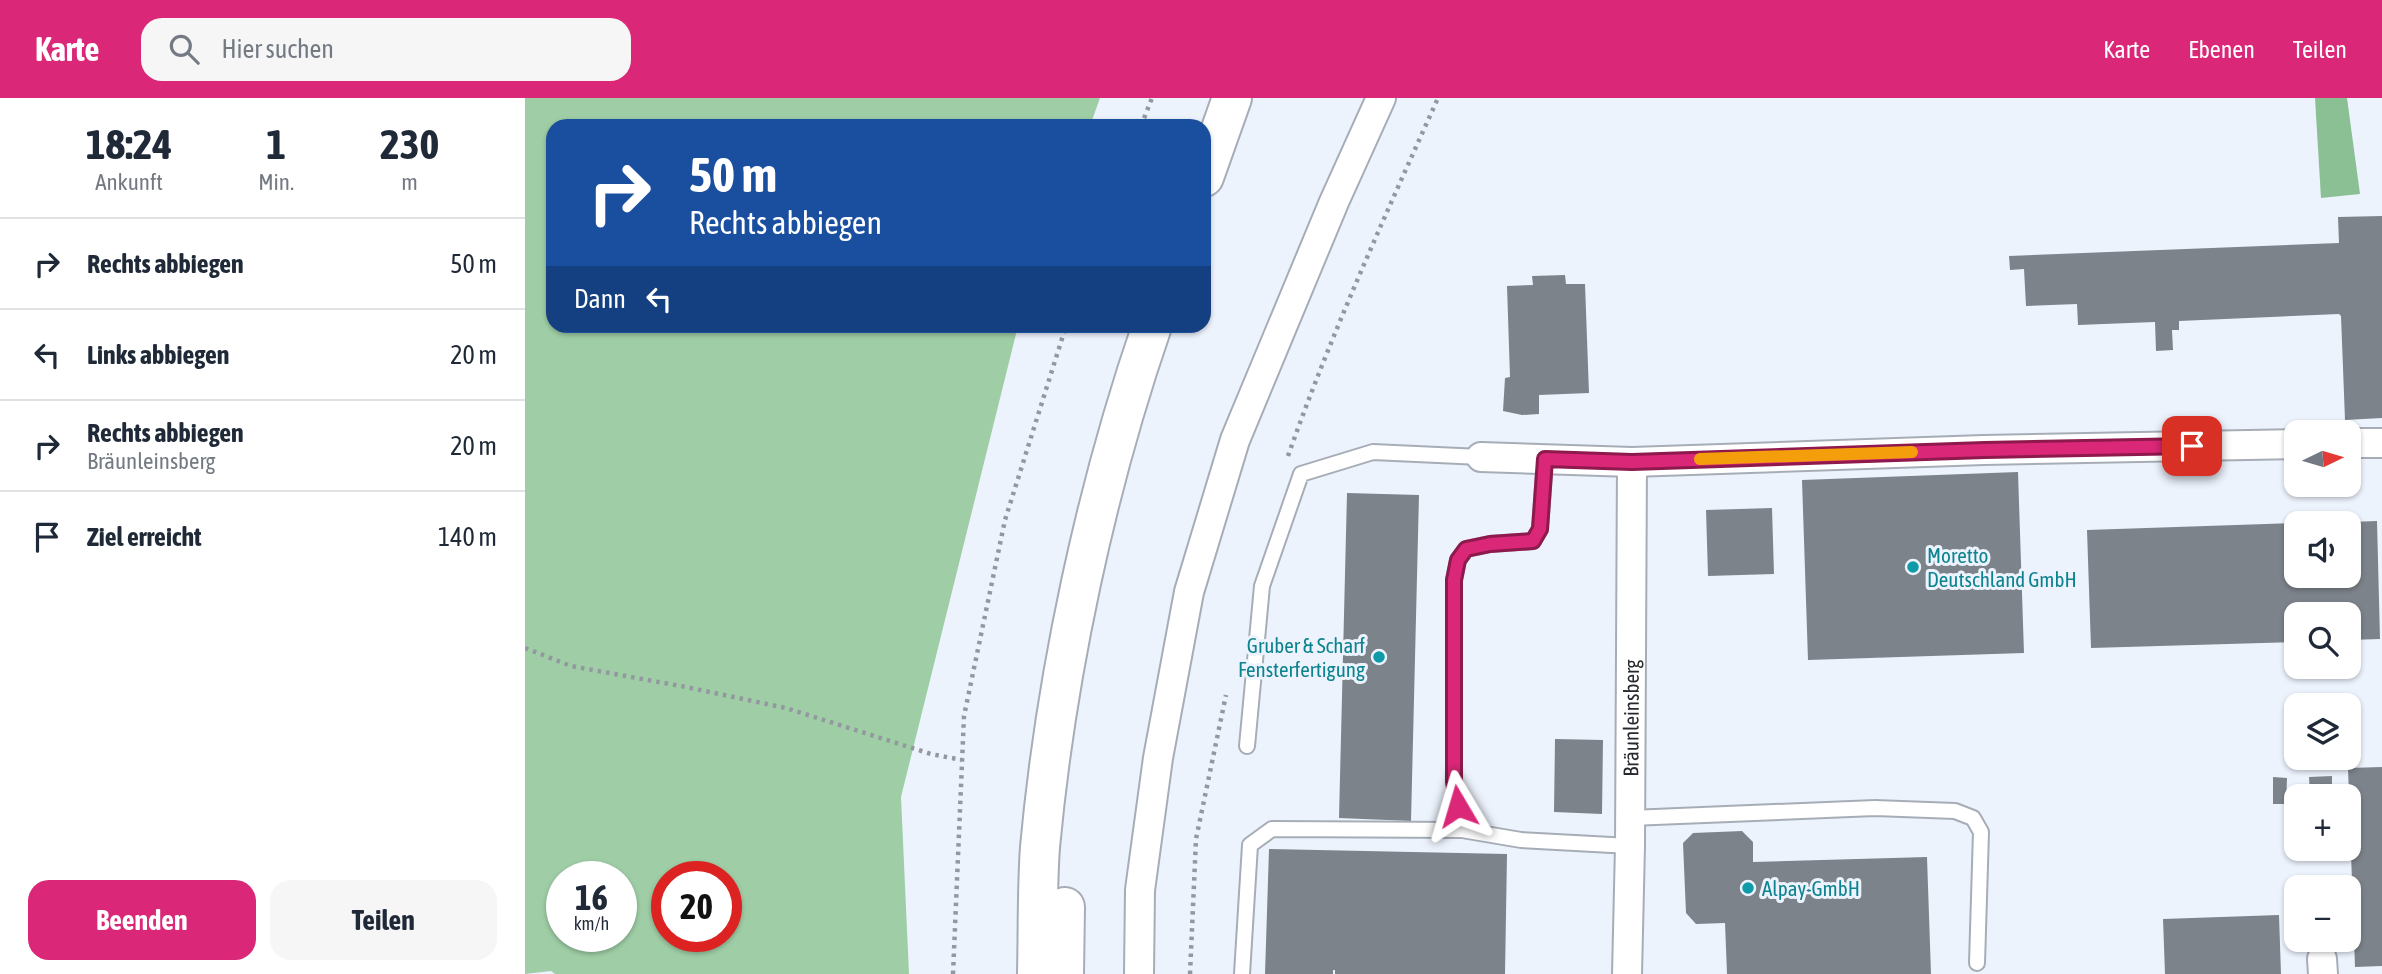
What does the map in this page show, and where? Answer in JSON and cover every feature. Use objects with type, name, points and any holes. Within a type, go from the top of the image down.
[{"type":"main road","points":[[1211,157],[1232,98]]},
{"type":"main road","points":[[1037,974],[1040,848],[1067,654],[1089,551],[1132,385],[1150,333]]},
{"type":"main road","points":[[1058,716],[1066,839],[1064,974]]},
{"type":"street","points":[[1139,974],[1140,890],[1159,758],[1189,592],[1235,440],[1381,98]]},
{"type":"street","points":[[2361,443],[2382,443]]},
{"type":"street","points":[[1481,457],[1632,462],[1985,450],[2284,444]]},
{"type":"street","name":"Bräunleinsberg","points":[[1627,974],[1632,462]]},
{"type":"lane","points":[[1247,746],[1262,586],[1301,474],[1373,452],[1481,457]]},
{"type":"lane","points":[[1462,830],[1454,781],[1454,580],[1458,560],[1466,549],[1490,544],[1533,541],[1540,529],[1545,459]]},
{"type":"lane","points":[[1630,818],[1875,808],[1955,811],[1973,818],[1981,832],[1977,963]]},
{"type":"lane","points":[[1242,974],[1250,845],[1272,829],[1462,830],[1521,840],[1630,846]]},
{"type":"path","points":[[1144,119],[1152,98]]},
{"type":"path","points":[[953,974],[964,716],[1005,520],[1064,333]]},
{"type":"path","points":[[525,648],[571,666],[786,708],[931,754],[962,760]]},
{"type":"green space","points":[[525,98],[1100,98],[1092,119],[546,119],[546,333],[1016,333],[901,797],[909,974],[555,974],[551,971],[525,974]]},
{"type":"green space","points":[[2315,98],[2347,98],[2360,194],[2321,198]]},
{"type":"building","points":[[2382,216],[2382,418],[2345,420],[2339,314],[2179,321],[2179,330],[2172,330],[2173,350],[2156,351],[2155,322],[2078,325],[2077,304],[2026,306],[2024,269],[2010,270],[2009,256],[2339,243],[2338,217]]},
{"type":"building","points":[[1565,275],[1566,284],[1585,284],[1589,393],[1539,395],[1539,414],[1522,415],[1503,411],[1505,378],[1510,377],[1507,286],[1533,285],[1532,276]]},
{"type":"building","name":"Moretto Deutschland GmbH","points":[[2018,472],[2024,653],[1808,660],[1802,480]]},
{"type":"building","name":"Gruber & Scharf Fensterfertigung","points":[[1347,493],[1419,495],[1411,821],[1339,818]]},
{"type":"building","points":[[1772,508],[1774,574],[1708,576],[1706,510]]},
{"type":"building","points":[[2377,521],[2380,639],[2361,640],[2361,602],[2284,602],[2284,642],[2091,648],[2087,530],[2284,523],[2284,588],[2361,588],[2361,522]]},
{"type":"building","points":[[1555,739],[1603,740],[1602,814],[1554,812]]},
{"type":"building","points":[[2382,767],[2382,966],[2355,967],[2354,952],[2361,952],[2361,875],[2352,875],[2351,861],[2361,861],[2361,784],[2349,784],[2348,770],[2361,770],[2361,768]]},
{"type":"building","points":[[2332,776],[2332,784],[2309,784],[2309,777]]},
{"type":"building","points":[[2273,777],[2287,778],[2287,784],[2284,784],[2284,804],[2273,804]]},
{"type":"building","points":[[1742,831],[1753,842],[1753,862],[1927,857],[1931,974],[1727,974],[1725,923],[1696,924],[1686,913],[1683,843],[1693,833]]},
{"type":"building","points":[[1269,849],[1507,854],[1505,974],[1335,974],[1333,970],[1333,974],[1265,974]]},
{"type":"building","points":[[2279,915],[2281,974],[2165,974],[2163,919]]},
{"type":"slow traffic","points":[[1700,459],[1912,452]]},
{"type":"place","name":"Moretto Deutschland GmbH","points":[[1913,567]]},
{"type":"place","name":"Gruber & Scharf Fensterfertigung","points":[[1379,657]]},
{"type":"place","name":"Alpay-GmbH","points":[[1748,888]]},
{"type":"route","points":[[1458,806],[1454,781],[1454,580],[1458,560],[1466,549],[1490,544],[1533,541],[1540,529],[1545,459],[1632,462],[2192,446]]}]
